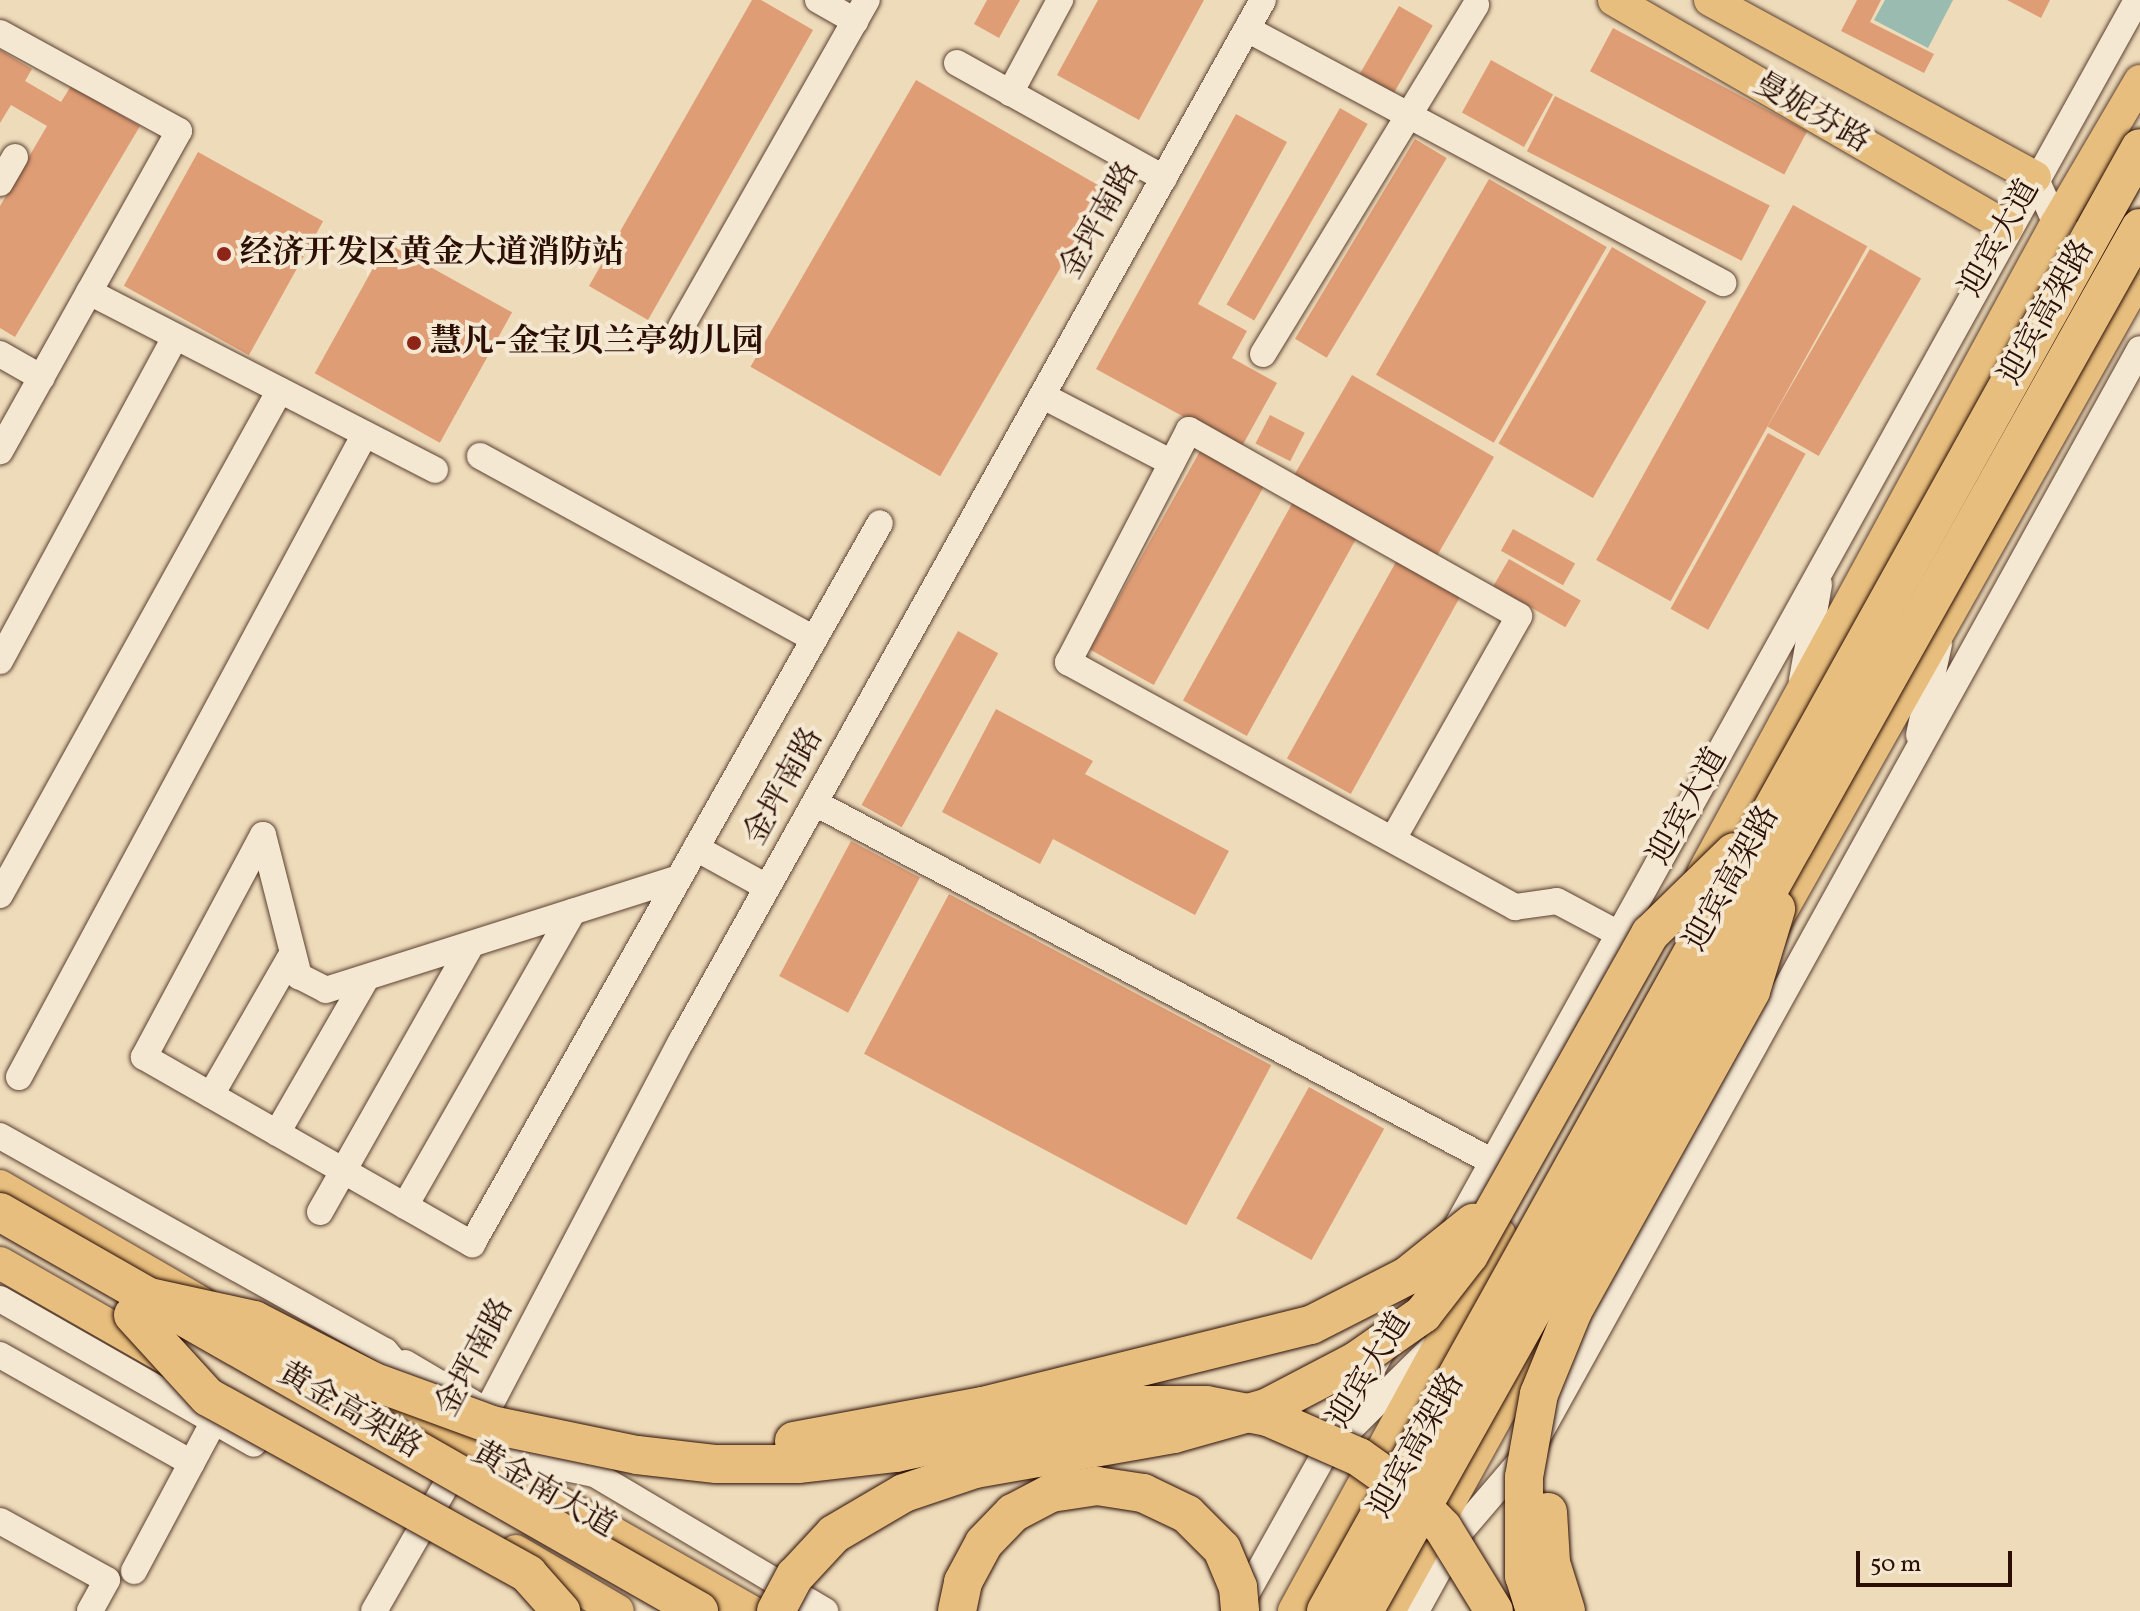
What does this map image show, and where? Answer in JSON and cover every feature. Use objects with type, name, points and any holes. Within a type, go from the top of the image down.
[{"type":"highway","name":"迎宾高架路","points":[[1364,1611],[2140,148]]},
{"type":"highway","name":"迎宾高架路","points":[[1326,1611],[1780,831],[2140,228]]},
{"type":"highway","points":[[637,1455],[758,1448],[969,1408],[1311,1325],[1360,1304],[1463,1235],[1650,934],[1780,831]]},
{"type":"highway","points":[[1535,1611],[1524,1576],[1524,1477],[1539,1394],[1573,1311],[1751,991],[1780,831]]},
{"type":"highway","points":[[776,1611],[795,1576],[834,1534],[904,1493],[975,1469],[1174,1434],[1266,1408],[1356,1361],[1423,1314],[1469,1255],[1504,1167]]},
{"type":"highway","name":"黄金高架路","points":[[0,1212],[139,1306],[648,1611]]},
{"type":"highway","name":"黄金高架路","points":[[0,1239],[139,1306],[699,1611]]},
{"type":"highway","points":[[139,1306],[254,1320],[372,1381],[450,1412],[637,1455],[716,1464],[798,1464],[896,1453],[1123,1405],[1206,1405],[1294,1426],[1359,1457],[1408,1492],[1443,1528],[1494,1611]]},
{"type":"highway","points":[[139,1306],[208,1397],[528,1574],[561,1611]]},
{"type":"highway","points":[[1566,1611],[1551,1563],[1546,1487],[1573,1311]]},
{"type":"highway","points":[[957,1611],[963,1582],[984,1543],[1013,1513],[1051,1493],[1097,1486],[1143,1493],[1187,1514],[1222,1549],[1238,1587],[1238,1611]]},
{"type":"main road","name":"曼妮芬路","points":[[1614,0],[2007,227]]},
{"type":"main road","name":"曼妮芬路","points":[[1710,0],[2035,177]]},
{"type":"main road","name":"迎宾大道","points":[[1294,1611],[1444,1336],[1798,704],[2056,224],[2140,81]]},
{"type":"main road","points":[[1389,1611],[2140,277]]},
{"type":"main road","name":"黄金南大道","points":[[0,1186],[249,1331],[468,1447],[750,1611]]},
{"type":"main road","name":"黄金南大道","points":[[0,1263],[221,1408],[618,1611]]},
{"type":"street","points":[[681,327],[861,11],[818,0]]},
{"type":"street","points":[[1010,93],[1060,0]]},
{"type":"street","name":"金坪南路","points":[[374,1611],[468,1447],[767,887],[1263,0]]},
{"type":"street","name":"迎宾大道","points":[[1238,1611],[1314,1465],[1504,1167],[1619,934],[2007,227],[2137,0]]},
{"type":"street","points":[[1263,354],[1476,5]]},
{"type":"street","points":[[1247,29],[1723,283]]},
{"type":"street","points":[[0,33],[179,131],[0,451]]},
{"type":"street","points":[[957,63],[1164,178]]},
{"type":"street","points":[[0,183],[15,157]]},
{"type":"street","points":[[2035,177],[2056,224],[2140,277]]},
{"type":"street","points":[[2007,227],[2056,224]]},
{"type":"street","points":[[89,292],[435,470]]},
{"type":"street","points":[[0,661],[175,337]]},
{"type":"street","points":[[1416,1611],[1459,1533],[1531,1449],[2140,349]]},
{"type":"street","points":[[0,354],[42,378]]},
{"type":"street","points":[[0,895],[280,390]]},
{"type":"street","points":[[1043,396],[1172,463]]},
{"type":"street","points":[[1393,839],[1519,616],[1189,430],[1068,662],[1515,907],[1557,901],[1619,934]]},
{"type":"street","points":[[19,1077],[365,434]]},
{"type":"street","points":[[480,456],[814,639]]},
{"type":"street","points":[[679,878],[326,990],[299,976],[263,835],[144,1057],[472,1244],[880,523]]},
{"type":"street","points":[[1798,704],[1823,562]]},
{"type":"street","points":[[1911,766],[1943,627]]},
{"type":"street","points":[[815,803],[1504,1167]]},
{"type":"street","points":[[696,848],[767,887]]},
{"type":"street","points":[[405,1206],[573,912]]},
{"type":"street","points":[[320,1212],[471,945]]},
{"type":"street","points":[[211,1095],[292,954]]},
{"type":"street","points":[[277,1133],[366,979]]},
{"type":"street","points":[[0,1136],[385,1351],[825,1611]]},
{"type":"street","points":[[0,1299],[221,1408],[294,1465],[430,1517],[523,1583],[572,1611]]},
{"type":"street","points":[[1314,1465],[1444,1336]]},
{"type":"street","points":[[385,1351],[468,1447],[594,1474]]},
{"type":"street","points":[[0,1355],[192,1463]]},
{"type":"street","points":[[134,1571],[221,1408]]},
{"type":"street","points":[[0,1521],[107,1580],[90,1611]]},
{"type":"water","points":[[1885,0],[1953,0],[1928,48],[1874,20]]},
{"type":"building","points":[[752,0],[761,0],[813,30],[648,320],[589,286]]},
{"type":"building","points":[[987,0],[1020,0],[999,38],[974,24]]},
{"type":"building","points":[[1098,0],[1204,0],[1139,120],[1057,75]]},
{"type":"building","points":[[1857,0],[1881,0],[1870,22],[1934,54],[1924,73],[1841,31]]},
{"type":"building","points":[[2007,0],[2050,0],[2041,18]]},
{"type":"building","points":[[1399,6],[1433,26],[1394,93],[1360,74]]},
{"type":"building","points":[[1613,28],[1807,131],[1784,175],[1590,71]]},
{"type":"building","points":[[0,50],[32,69],[25,81],[61,102],[71,86],[140,126],[15,337],[0,328],[0,206],[47,126],[11,105],[0,123]]},
{"type":"building","points":[[1491,60],[1553,94],[1524,147],[1462,112]]},
{"type":"building","points":[[916,80],[1106,189],[940,476],[750,367]]},
{"type":"building","points":[[1555,96],[1770,205],[1742,261],[1527,151]]},
{"type":"building","points":[[1340,108],[1368,124],[1254,321],[1226,305]]},
{"type":"building","points":[[1236,114],[1287,142],[1198,304],[1247,331],[1232,358],[1277,383],[1241,448],[1096,369]]},
{"type":"building","points":[[1415,139],[1447,158],[1327,358],[1295,339]]},
{"type":"building","name":"经济开发区黄金大道消防站","points":[[198,152],[323,221],[249,355],[124,286]]},
{"type":"building","points":[[1489,179],[1607,247],[1494,443],[1376,375]]},
{"type":"building","points":[[1793,205],[1867,246],[1671,601],[1596,560]]},
{"type":"building","name":"慧凡-金宝贝兰亭幼儿园","points":[[387,243],[512,312],[440,443],[315,373]]},
{"type":"building","points":[[1612,247],[1706,302],[1593,498],[1498,444]]},
{"type":"building","points":[[1870,249],[1921,278],[1819,456],[1768,427]]},
{"type":"building","points":[[1352,375],[1494,457],[1437,557],[1294,475]]},
{"type":"building","points":[[1270,415],[1305,433],[1290,461],[1255,444]]},
{"type":"building","points":[[1768,433],[1806,454],[1708,630],[1671,609]]},
{"type":"building","points":[[1200,451],[1264,486],[1154,685],[1090,650]]},
{"type":"building","points":[[1293,502],[1357,537],[1247,736],[1183,701]]},
{"type":"building","points":[[1513,529],[1575,563],[1563,585],[1501,551]]},
{"type":"building","points":[[1509,559],[1581,600],[1565,627],[1494,586]]},
{"type":"building","points":[[1397,560],[1461,595],[1351,794],[1287,759]]},
{"type":"building","points":[[958,631],[998,653],[902,827],[862,805]]},
{"type":"building","points":[[996,709],[1093,761],[1085,774],[1229,851],[1195,915],[1053,839],[1040,864],[942,812]]},
{"type":"building","points":[[851,841],[920,878],[848,1013],[779,976]]},
{"type":"building","points":[[949,894],[1271,1065],[1186,1225],[864,1054]]},
{"type":"building","points":[[1309,1087],[1384,1129],[1311,1260],[1236,1218]]},
{"type":"place","name":"经济开发区黄金大道消防站","points":[[224,254]]},
{"type":"place","name":"慧凡-金宝贝兰亭幼儿园","points":[[414,343]]}]
